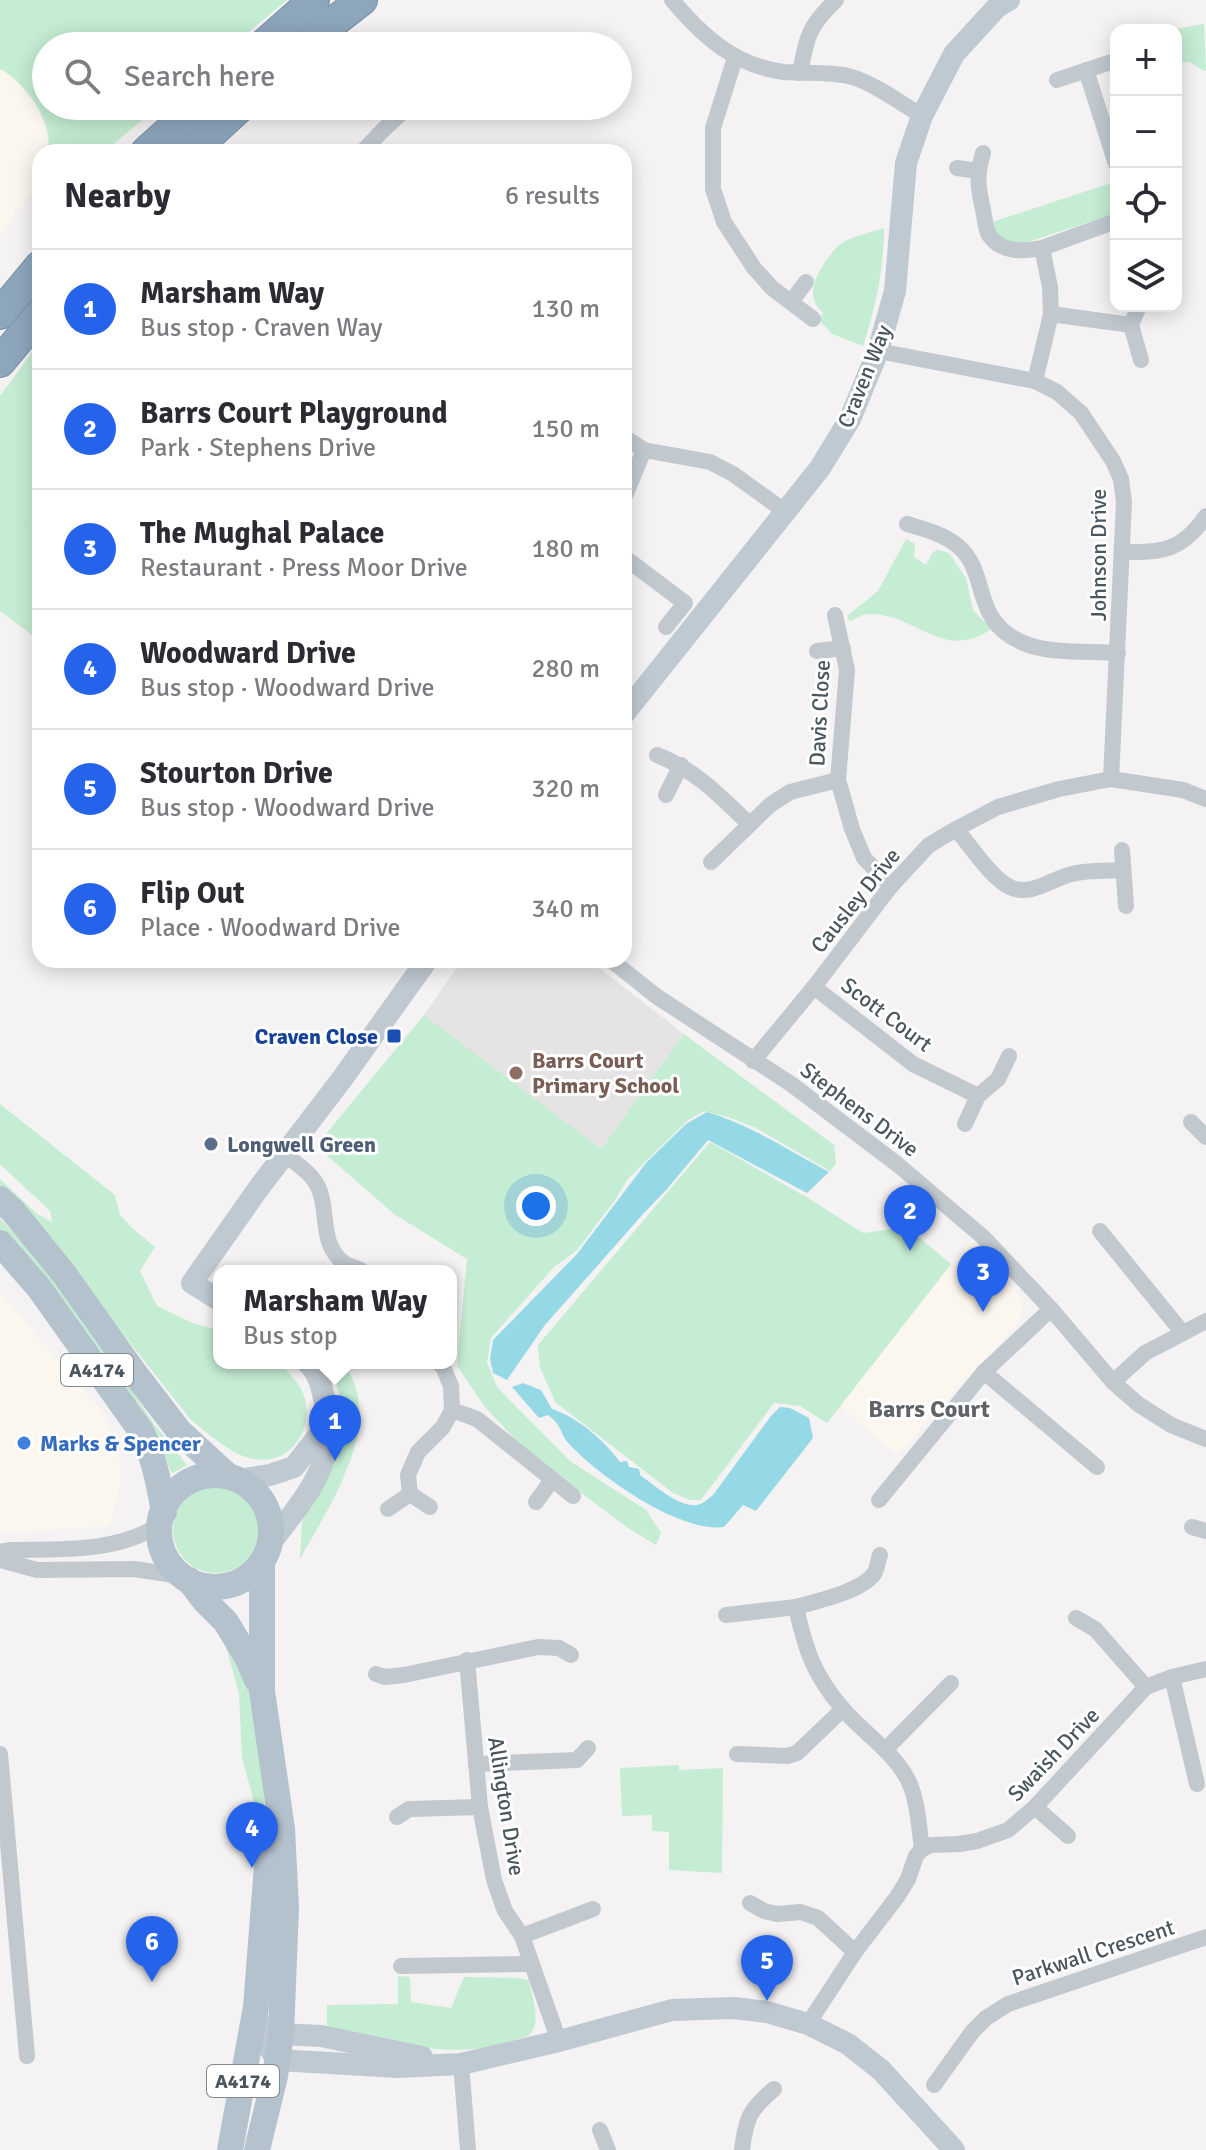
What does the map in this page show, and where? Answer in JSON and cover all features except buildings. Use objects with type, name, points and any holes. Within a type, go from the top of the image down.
[{"type":"highway","points":[[278,32],[314,0]]},
{"type":"highway","points":[[322,32],[362,0]]},
{"type":"highway","points":[[155,144],[181,120]]},
{"type":"highway","points":[[200,144],[226,120]]},
{"type":"highway","points":[[0,314],[32,276]]},
{"type":"highway","points":[[0,362],[32,324]]},
{"type":"main road","name":"A4174","points":[[0,1199],[64,1274],[179,1431],[233,1478],[255,1491],[266,1507],[272,1526],[266,1553],[262,1691],[282,1829],[286,1908],[275,2076],[257,2150]]},
{"type":"main road","name":"A4174","points":[[0,1243],[39,1288],[141,1431],[158,1474],[160,1544],[171,1566],[226,1622],[247,1657],[262,1691]]},
{"type":"main road","points":[[161,1519],[168,1500],[180,1486],[206,1475],[233,1478]]},
{"type":"main road","points":[[185,1578],[203,1585],[233,1585],[249,1576],[266,1553]]},
{"type":"main road","name":"A4174","points":[[230,2150],[256,2012],[268,1871],[272,1769]]},
{"type":"main road","name":"A4174","points":[[238,2150],[256,2078],[263,2060],[276,2048]]},
{"type":"street","points":[[672,0],[706,37],[735,58],[766,69],[852,77],[922,116]]},
{"type":"street","points":[[800,73],[806,38],[836,0]]},
{"type":"street","name":"Craven Way","points":[[632,704],[820,468],[850,419],[878,351],[895,291],[906,163],[922,116],[954,54],[997,7],[1009,0]]},
{"type":"street","points":[[735,58],[713,128],[713,189],[724,222],[754,268],[772,288],[813,319]]},
{"type":"street","points":[[1057,80],[1110,62]]},
{"type":"street","points":[[1086,70],[1110,145]]},
{"type":"street","points":[[370,144],[395,120]]},
{"type":"street","points":[[983,153],[978,171],[979,191],[988,233],[1002,247],[1025,251],[1042,248],[1110,223]]},
{"type":"street","points":[[957,168],[978,171]]},
{"type":"street","points":[[1035,381],[1051,314],[1050,287],[1042,248]]},
{"type":"street","points":[[791,302],[806,282]]},
{"type":"street","points":[[1136,312],[1131,325],[1141,360]]},
{"type":"street","points":[[1051,314],[1131,325]]},
{"type":"street","name":"Johnson Drive","points":[[878,351],[1035,381],[1057,392],[1081,413],[1113,461],[1121,479],[1124,502],[1111,779]]},
{"type":"street","points":[[632,442],[644,450],[710,462],[733,474],[786,512]]},
{"type":"street","points":[[632,479],[644,450]]},
{"type":"street","points":[[1123,552],[1156,552],[1174,548],[1199,527],[1206,516]]},
{"type":"street","points":[[907,524],[933,532],[958,546],[973,568],[986,609],[999,627],[1012,637],[1040,649],[1118,653]]},
{"type":"street","points":[[632,563],[685,603],[666,627]]},
{"type":"street","name":"Davis Close","points":[[835,615],[847,670],[838,780],[864,858],[891,886]]},
{"type":"street","name":"Davis Close","points":[[817,651],[843,648]]},
{"type":"street","points":[[657,755],[681,765],[708,784],[749,824]]},
{"type":"street","points":[[666,795],[681,765]]},
{"type":"street","name":"Causley Drive","points":[[753,1061],[891,886],[929,845],[956,829],[998,807],[1059,789],[1111,779],[1183,790],[1206,799]]},
{"type":"street","name":"Davis Close","points":[[711,862],[770,805],[790,792],[838,780]]},
{"type":"street","points":[[956,829],[998,879],[1013,889],[1032,890],[1075,873],[1123,870]]},
{"type":"street","points":[[1122,850],[1126,906]]},
{"type":"street","points":[[213,1296],[192,1283],[421,968]]},
{"type":"street","name":"Stephens Drive","points":[[621,968],[656,996],[791,1084],[897,1164],[983,1237],[1051,1309],[1113,1382],[1138,1404],[1171,1425],[1206,1439]]},
{"type":"street","name":"Scott Court","points":[[814,987],[913,1064],[978,1096]]},
{"type":"street","points":[[965,1124],[978,1096],[998,1079],[1009,1056]]},
{"type":"street","points":[[1191,1122],[1206,1137]]},
{"type":"street","points":[[285,1154],[314,1180],[323,1202],[325,1231],[330,1247],[348,1265]]},
{"type":"street","points":[[1100,1231],[1182,1332]]},
{"type":"street","points":[[879,1500],[984,1372],[1051,1309]]},
{"type":"street","points":[[1113,1382],[1145,1353],[1206,1321]]},
{"type":"street","points":[[266,1553],[319,1472],[328,1445],[322,1390],[314,1369]]},
{"type":"street","points":[[410,1494],[408,1475],[418,1452],[443,1427],[452,1410],[451,1386],[444,1369]]},
{"type":"street","points":[[984,1372],[1097,1467]]},
{"type":"street","points":[[452,1410],[477,1419],[573,1496]]},
{"type":"street","points":[[233,1478],[270,1475],[294,1467],[326,1426]]},
{"type":"street","points":[[536,1502],[552,1480]]},
{"type":"street","points":[[410,1494],[430,1507]]},
{"type":"street","points":[[388,1509],[410,1494]]},
{"type":"street","points":[[0,1552],[86,1547],[128,1540],[145,1534],[161,1519]]},
{"type":"street","points":[[726,1615],[796,1607],[835,1597],[875,1573],[880,1555]]},
{"type":"street","points":[[0,1560],[37,1570],[134,1569],[185,1578]]},
{"type":"street","points":[[796,1607],[804,1643],[815,1671],[843,1709],[905,1774],[911,1786],[922,1849],[897,1897],[855,1952],[808,2024]]},
{"type":"street","points":[[1076,1618],[1095,1629],[1146,1687]]},
{"type":"street","points":[[376,1674],[385,1677],[404,1675],[538,1647],[559,1648],[571,1655]]},
{"type":"street","name":"Allington Drive","points":[[467,1660],[480,1807],[494,1880],[505,1911],[522,1936],[559,2041]]},
{"type":"street","name":"Swaish Drive","points":[[922,1849],[931,1845],[959,1844],[1008,1830],[1035,1807],[1146,1687],[1206,1669]]},
{"type":"street","points":[[1172,1677],[1197,1784]]},
{"type":"street","points":[[885,1750],[951,1683]]},
{"type":"street","points":[[737,1754],[787,1756],[797,1753],[843,1709]]},
{"type":"street","points":[[476,1764],[577,1760],[588,1748]]},
{"type":"street","points":[[0,1754],[27,2056]]},
{"type":"street","points":[[397,1817],[409,1809],[480,1807]]},
{"type":"street","points":[[1035,1807],[1068,1836]]},
{"type":"street","points":[[750,1903],[777,1914],[801,1912],[818,1918],[855,1952]]},
{"type":"street","points":[[522,1936],[593,1909]]},
{"type":"street","name":"Parkwall Crescent","points":[[934,2085],[972,2032],[986,2018],[1008,2004],[1206,1937]]},
{"type":"street","points":[[401,1966],[530,1964]]},
{"type":"street","points":[[256,2012],[263,2038],[276,2048],[321,2036],[461,2064],[672,2010],[734,2008],[767,2012],[808,2024],[848,2044],[881,2070],[953,2150]]},
{"type":"street","points":[[461,2064],[468,2150]]},
{"type":"street","points":[[742,2150],[745,2124],[754,2106],[774,2089]]},
{"type":"street","points":[[600,2130],[608,2150]]},
{"type":"shaded area","points":[[0,69],[14,76],[32,98],[32,120],[42,120],[51,141],[50,144],[32,144],[32,193],[0,235]]},
{"type":"shaded area","name":"Barrs Court Primary School","points":[[456,968],[599,968],[684,1034],[601,1149],[546,1210],[424,1015]]},
{"type":"shaded area","points":[[972,1239],[1023,1301],[1018,1324],[898,1455],[840,1406]]},
{"type":"shaded area","points":[[0,1292],[98,1407],[119,1444],[120,1483],[110,1526],[0,1533]]},
{"type":"green space","points":[[0,0],[287,0],[249,32],[32,32],[32,98],[19,83],[0,69]]},
{"type":"green space","points":[[1204,24],[1206,70],[1190,62],[1182,63],[1182,28]]},
{"type":"green space","points":[[43,120],[142,120],[114,144],[48,144]]},
{"type":"green space","points":[[1110,183],[1110,215],[1019,245],[1005,241],[992,222]]},
{"type":"green space","points":[[884,228],[878,287],[863,346],[832,334],[819,320],[823,313],[814,300],[813,288],[825,262],[839,245]]},
{"type":"green space","points":[[32,352],[32,635],[0,611],[0,396]]},
{"type":"green space","points":[[906,539],[915,544],[914,557],[926,565],[933,552],[949,553],[966,578],[973,610],[991,629],[974,638],[958,641],[943,639],[885,615],[866,614],[850,621],[847,616],[878,591]]},
{"type":"green space","points":[[424,1015],[601,1149],[684,1034],[834,1145],[836,1164],[830,1171],[756,1128],[704,1111],[687,1121],[628,1179],[576,1251],[554,1267],[491,1338],[487,1362],[497,1387],[570,1461],[646,1510],[661,1533],[656,1545],[542,1468],[485,1407],[457,1366],[467,1259],[394,1214],[316,1146]]},
{"type":"green space","points":[[0,1104],[115,1195],[120,1215],[155,1247],[140,1271],[157,1306],[192,1323],[213,1328],[213,1369],[284,1369],[290,1374],[302,1392],[306,1406],[302,1434],[294,1446],[270,1459],[246,1457],[191,1420],[49,1240],[0,1188],[0,1179],[37,1214],[52,1222],[50,1211],[0,1164]]},
{"type":"green space","points":[[710,1142],[863,1233],[900,1228],[912,1238],[920,1238],[951,1264],[827,1423],[800,1406],[774,1403],[701,1500],[690,1500],[673,1493],[555,1402],[540,1367],[538,1345]]},
{"type":"green space","points":[[0,1218],[29,1249],[88,1324],[154,1424],[187,1465],[171,1472],[159,1444],[0,1231]]},
{"type":"green space","points":[[332,1369],[346,1369],[355,1386],[359,1411],[357,1437],[338,1489],[300,1559],[302,1522],[343,1435],[345,1414]]},
{"type":"green space","points":[[216,1487],[232,1491],[246,1500],[255,1514],[259,1530],[255,1546],[246,1560],[232,1569],[216,1573],[200,1569],[186,1560],[177,1546],[173,1530],[177,1514],[186,1500],[200,1491]]},
{"type":"green space","points":[[226,1647],[248,1681],[261,1750],[265,1810],[255,1860],[252,1836],[255,1816],[242,1758],[239,1693]]},
{"type":"green space","points":[[679,1765],[679,1770],[723,1768],[722,1873],[669,1870],[669,1832],[652,1831],[652,1815],[622,1816],[620,1768]]},
{"type":"green space","points":[[398,1976],[410,1977],[411,2002],[451,2008],[464,1977],[529,1980],[535,2024],[528,2036],[487,2047],[455,2050],[399,2044],[327,2027],[327,2005],[398,2004]]},
{"type":"water","points":[[707,1112],[754,1131],[829,1172],[807,1193],[708,1140],[545,1325],[507,1380],[493,1373],[490,1359],[493,1340],[577,1254],[646,1163],[686,1124]]},
{"type":"water","points":[[523,1383],[541,1390],[552,1409],[589,1430],[620,1462],[627,1461],[629,1467],[639,1469],[640,1475],[660,1490],[690,1505],[701,1504],[713,1495],[780,1407],[790,1408],[809,1418],[813,1438],[756,1511],[743,1505],[724,1527],[706,1526],[663,1512],[619,1486],[569,1444],[553,1419],[548,1415],[539,1418],[512,1387]]},
{"type":"place","name":"Craven Close","points":[[394,1036]]},
{"type":"place","name":"Barrs Court Primary School","points":[[516,1073]]},
{"type":"place","name":"Longwell Green","points":[[211,1144]]},
{"type":"place","name":"Barrs Court Playground","points":[[910,1251]]},
{"type":"place","name":"The Mughal Palace","points":[[983,1312]]},
{"type":"place","name":"Marks & Spencer","points":[[24,1443]]},
{"type":"place","name":"Marsham Way","points":[[335,1461]]},
{"type":"place","name":"Woodward Drive","points":[[252,1868]]},
{"type":"place","name":"Flip Out","points":[[152,1982]]},
{"type":"place","name":"Stourton Drive","points":[[767,2001]]},
{"type":"district","name":"Barrs Court","points":[[929,1409]]}]
